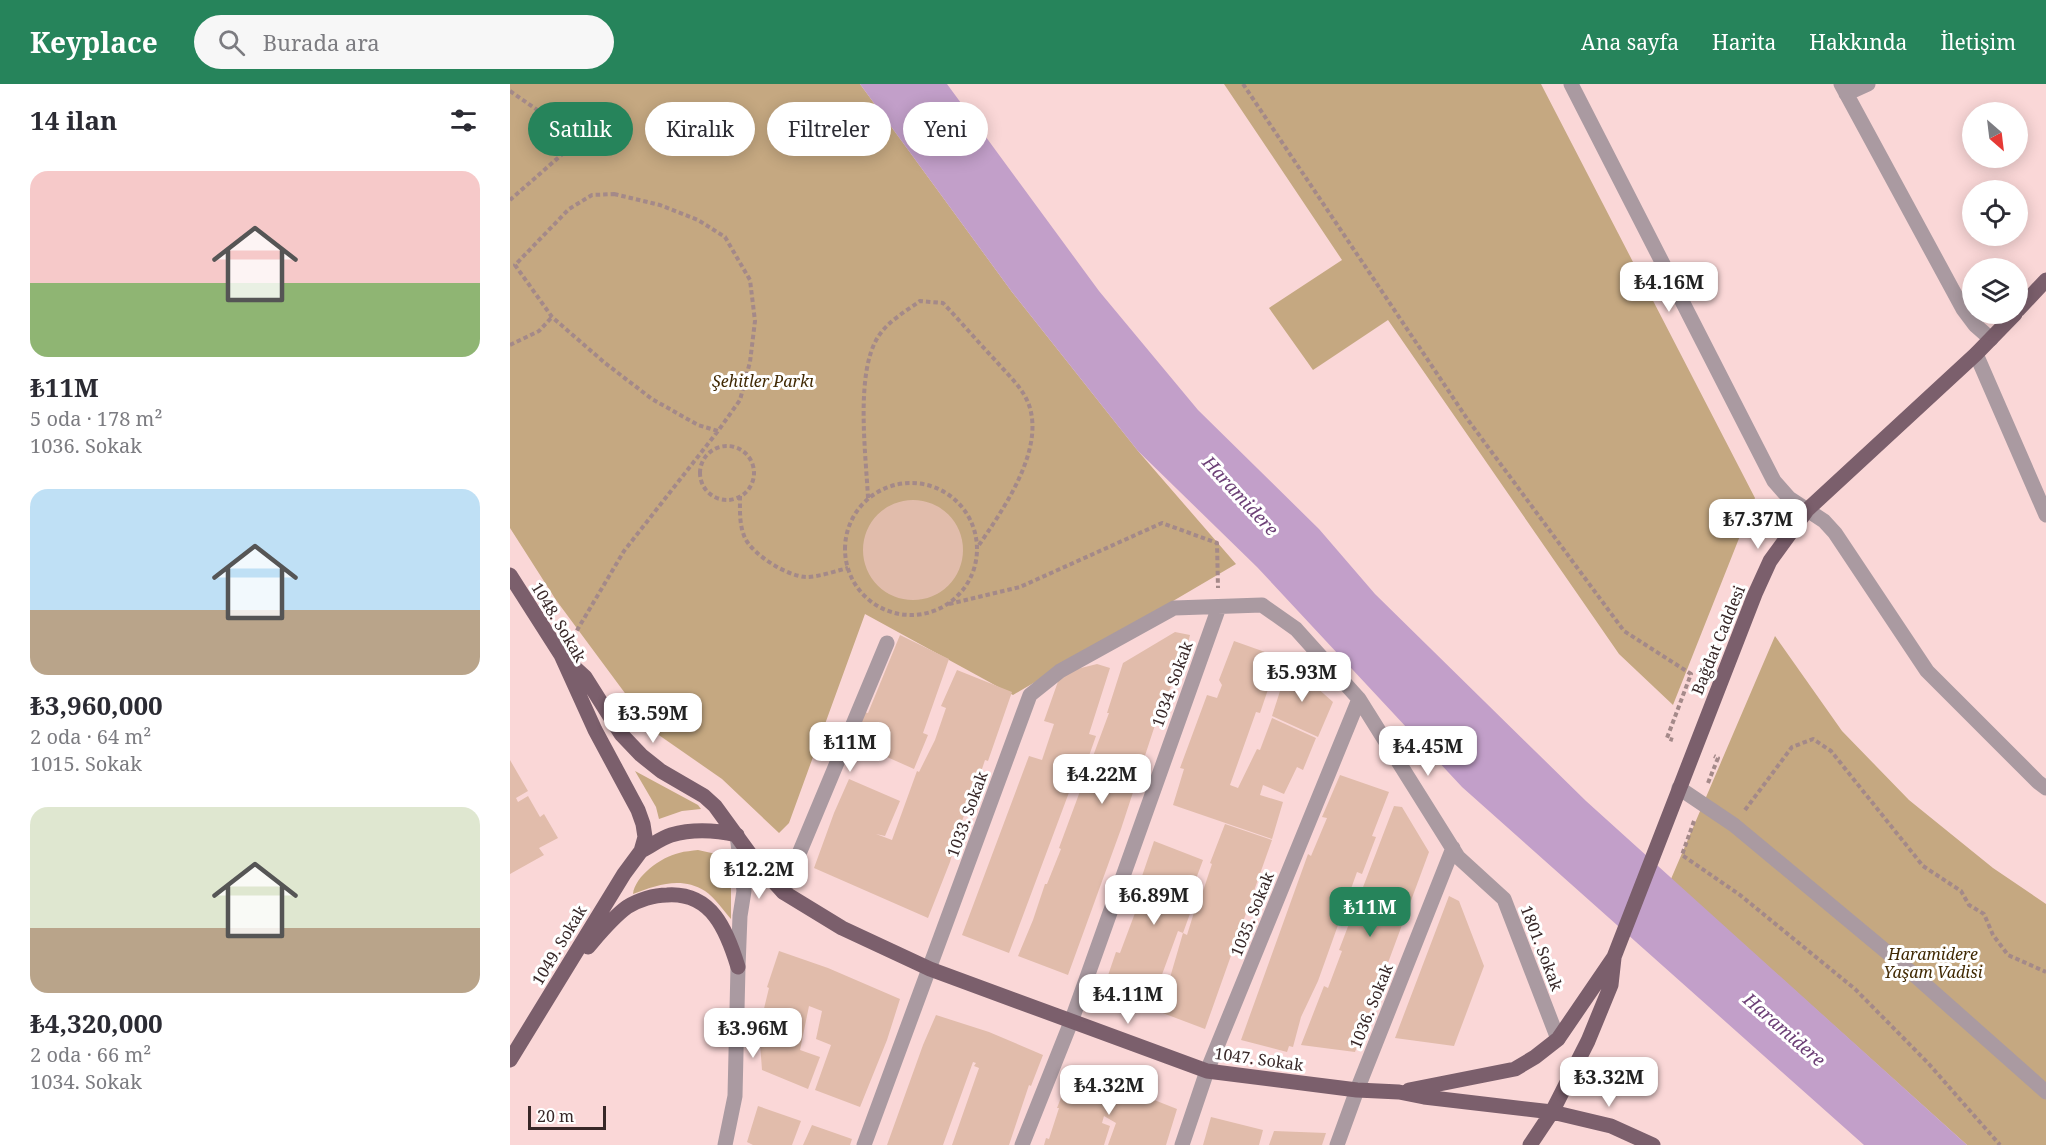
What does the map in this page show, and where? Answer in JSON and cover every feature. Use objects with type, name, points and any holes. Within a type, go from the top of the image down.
[{"type":"main road","name":"Bağdat Caddesi","points":[[2028,299],[2046,280]]},
{"type":"main road","name":"Bağdat Caddesi","points":[[1614,957],[1755,594],[1770,561],[1807,510],[1976,354],[2005,324]]},
{"type":"main road","name":"1048. Sokak","points":[[510,575],[561,655],[595,730],[638,810],[644,824],[645,837],[642,851]]},
{"type":"main road","name":"1047. Sokak","points":[[561,655],[585,677],[621,734],[641,755],[661,771],[704,796],[715,806],[755,861],[783,891],[842,928],[930,969],[1207,1071],[1357,1090],[1399,1092],[1552,1112],[1611,1125],[1653,1145]]},
{"type":"main road","points":[[642,851],[670,835],[718,831],[737,835]]},
{"type":"main road","name":"1049. Sokak","points":[[510,1060],[624,874],[642,851]]},
{"type":"main road","points":[[563,973],[608,924],[629,906],[655,895],[682,894],[700,902],[716,916],[729,938],[738,967]]},
{"type":"main road","points":[[1399,1092],[1515,1069],[1535,1057],[1558,1039],[1614,957]]},
{"type":"main road","points":[[1530,1145],[1552,1112],[1588,1041],[1611,985],[1614,957]]},
{"type":"street","points":[[1571,84],[1774,481],[1790,498],[1824,520],[1927,671],[2046,788]]},
{"type":"street","points":[[1868,84],[1844,89],[1963,309],[1975,326],[1991,339]]},
{"type":"street","points":[[1976,354],[2046,515]]},
{"type":"street","name":"1801. Sokak","points":[[1219,607],[1262,605],[1296,629],[1359,699],[1458,857],[1504,899],[1558,1039]]},
{"type":"street","name":"1033. Sokak","points":[[864,1145],[1030,695],[1060,671],[1174,608],[1219,607]]},
{"type":"street","name":"1034. Sokak","points":[[1022,1145],[1071,1022],[1219,607]]},
{"type":"street","points":[[783,891],[887,643]]},
{"type":"street","name":"1035. Sokak","points":[[1182,1145],[1207,1071],[1359,699]]},
{"type":"street","points":[[1679,788],[1734,825],[1912,973],[2046,1092]]},
{"type":"street","points":[[725,1145],[735,1096],[740,916],[744,891],[737,835]]},
{"type":"street","name":"1036. Sokak","points":[[1337,1145],[1453,848]]},
{"type":"path","points":[[1243,84],[1468,420],[1624,631],[1691,674],[1667,738],[1673,740]]},
{"type":"path","points":[[510,91],[559,125],[567,150],[510,200]]},
{"type":"path","points":[[561,655],[624,551],[699,456],[718,431],[740,400],[750,362],[755,321],[750,280],[725,237],[698,220],[660,206],[614,194],[592,195],[569,209],[512,264],[552,317],[605,363],[652,399],[698,424],[718,431]]},
{"type":"path","points":[[868,498],[863,386],[870,354],[878,336],[896,318],[920,301],[943,303],[1020,388],[1029,406],[1033,428],[1032,442],[1023,469],[995,522],[977,548]]},
{"type":"path","points":[[510,345],[539,331],[552,317]]},
{"type":"path","points":[[727,446],[743,451],[749,457],[754,474],[752,483],[740,496],[722,499],[707,490],[700,474],[705,458],[711,451],[727,446]]},
{"type":"path","points":[[699,456],[705,458]]},
{"type":"path","points":[[946,605],[963,590],[974,570],[977,548],[974,527],[964,508],[948,494],[928,485],[908,483],[886,487],[868,498],[854,514],[846,533],[844,556],[850,578],[863,596],[881,609],[903,615],[926,614],[946,605],[1020,587],[1162,524],[1217,543],[1219,607]]},
{"type":"path","points":[[740,496],[740,517],[745,538],[760,555],[786,572],[807,577],[848,568]]},
{"type":"path","points":[[1734,825],[1792,747],[1813,739],[1831,752],[1923,866],[1961,891],[1969,905],[1984,914],[1993,935],[2008,955],[2046,972]]},
{"type":"path","points":[[1712,756],[1718,758],[1682,855],[1740,895],[1855,989],[1928,1063],[2000,1145]]},
{"type":"green space","name":"Şehitler Parkı","points":[[510,84],[860,84],[873,102],[767,102],[767,156],[891,156],[891,126],[903,143],[903,156],[913,156],[1012,292],[1138,451],[1236,564],[1013,695],[865,614],[789,823],[779,833],[722,779],[653,731],[556,600],[510,528]]},
{"type":"green space","points":[[1224,84],[1541,84],[1755,498],[1673,705],[1619,654],[1388,320],[1313,370],[1269,308],[1342,260]]},
{"type":"green space","name":"Haramidere Yaşam Vadisi","points":[[1775,636],[1842,731],[1909,800],[1993,868],[2046,904],[2046,1145],[1967,1145],[1671,879]]},
{"type":"green space","points":[[635,771],[698,805],[701,809],[682,811],[659,819],[656,807]]},
{"type":"green space","points":[[698,850],[716,854],[731,866],[731,919],[709,894],[696,886],[678,883],[660,885],[633,894],[638,881],[657,863],[672,855]]},
{"type":"water","points":[[860,84],[947,84],[960,102],[903,102],[903,143],[891,126],[891,102],[873,102]]},
{"type":"water","name":"Haramidere","points":[[988,140],[1099,291],[1198,410],[1319,529],[1375,594],[1586,801],[1967,1145],[1864,1145],[1462,787],[1257,567],[1138,451],[1012,292],[913,156],[988,156]]},
{"type":"building","points":[[913,500],[932,504],[948,515],[959,531],[963,550],[959,569],[948,585],[932,596],[913,600],[894,596],[878,585],[867,569],[863,550],[867,531],[878,515],[894,504]]},
{"type":"building","points":[[1175,632],[1190,635],[1186,651],[1156,722],[1121,829],[1068,975],[1018,956],[1061,849],[1059,848],[1109,713],[1107,713],[1123,663]]},
{"type":"building","points":[[900,635],[949,659],[923,733],[928,735],[914,769],[851,741],[864,712],[868,713]]},
{"type":"building","points":[[1234,641],[1279,657],[1260,713],[1256,712],[1230,785],[1238,788],[1257,749],[1260,750],[1272,718],[1316,738],[1303,770],[1297,767],[1284,794],[1263,785],[1260,795],[1283,802],[1272,839],[1173,805],[1184,769],[1180,768],[1207,695],[1217,698],[1222,685],[1219,680]]},
{"type":"building","points":[[1289,663],[1333,702],[1318,737],[1272,716]]},
{"type":"building","points":[[1097,664],[1110,668],[1089,734],[1096,736],[1083,773],[1077,771],[1009,953],[962,935],[1029,756],[1042,760],[1054,724],[1044,721],[1061,673]]},
{"type":"building","points":[[957,670],[1012,692],[988,761],[985,760],[974,793],[972,792],[950,862],[928,918],[814,868],[849,779],[900,801],[885,836],[876,834],[892,840],[917,771],[919,772],[935,740],[946,708],[941,706]]},
{"type":"building","points":[[510,760],[528,791],[516,798],[518,802],[528,796],[540,817],[544,814],[558,838],[539,848],[544,855],[510,874]]},
{"type":"building","points":[[1340,775],[1389,792],[1372,836],[1376,837],[1362,874],[1357,872],[1318,981],[1301,1017],[1293,1047],[1289,1046],[1287,1052],[1241,1040],[1308,854],[1311,856],[1327,818],[1322,817]]},
{"type":"building","points":[[1394,806],[1402,807],[1429,852],[1355,1052],[1301,1045],[1324,986],[1328,988],[1342,951],[1339,950]]},
{"type":"building","points":[[1225,824],[1272,840],[1205,1029],[1160,1012],[1183,933],[1187,935]]},
{"type":"building","points":[[1154,841],[1203,860],[1190,895],[1196,897],[1183,933],[1178,931],[1149,1010],[1102,993],[1116,952],[1120,953],[1147,881],[1141,879]]},
{"type":"building","points":[[1449,896],[1459,901],[1484,966],[1454,1046],[1395,1038]]},
{"type":"building","points":[[779,951],[828,968],[900,999],[887,1040],[860,1107],[815,1090],[831,1045],[816,1039],[822,1011],[809,1006],[800,1050],[820,1057],[808,1089],[762,1070],[759,1029],[769,988],[767,987]]},
{"type":"building","points":[[936,1015],[989,1032],[1043,1055],[1031,1086],[1029,1085],[1009,1145],[952,1145],[979,1068],[974,1066],[976,1063],[973,1062],[943,1145],[887,1145]]},
{"type":"building","points":[[1071,1072],[1123,1091],[1124,1088],[1177,1109],[1166,1145],[1108,1145],[1116,1123],[1104,1116],[1102,1123],[1110,1126],[1104,1145],[1044,1145],[1046,1138],[1049,1139],[1059,1108],[1057,1108]]},
{"type":"building","points":[[758,1106],[801,1121],[792,1145],[753,1145],[747,1142]]},
{"type":"building","points":[[1211,1117],[1263,1130],[1259,1145],[1203,1145]]},
{"type":"building","points":[[812,1125],[852,1139],[850,1145],[803,1145]]},
{"type":"building","points":[[1274,1131],[1326,1133],[1322,1145],[1269,1145]]}]
